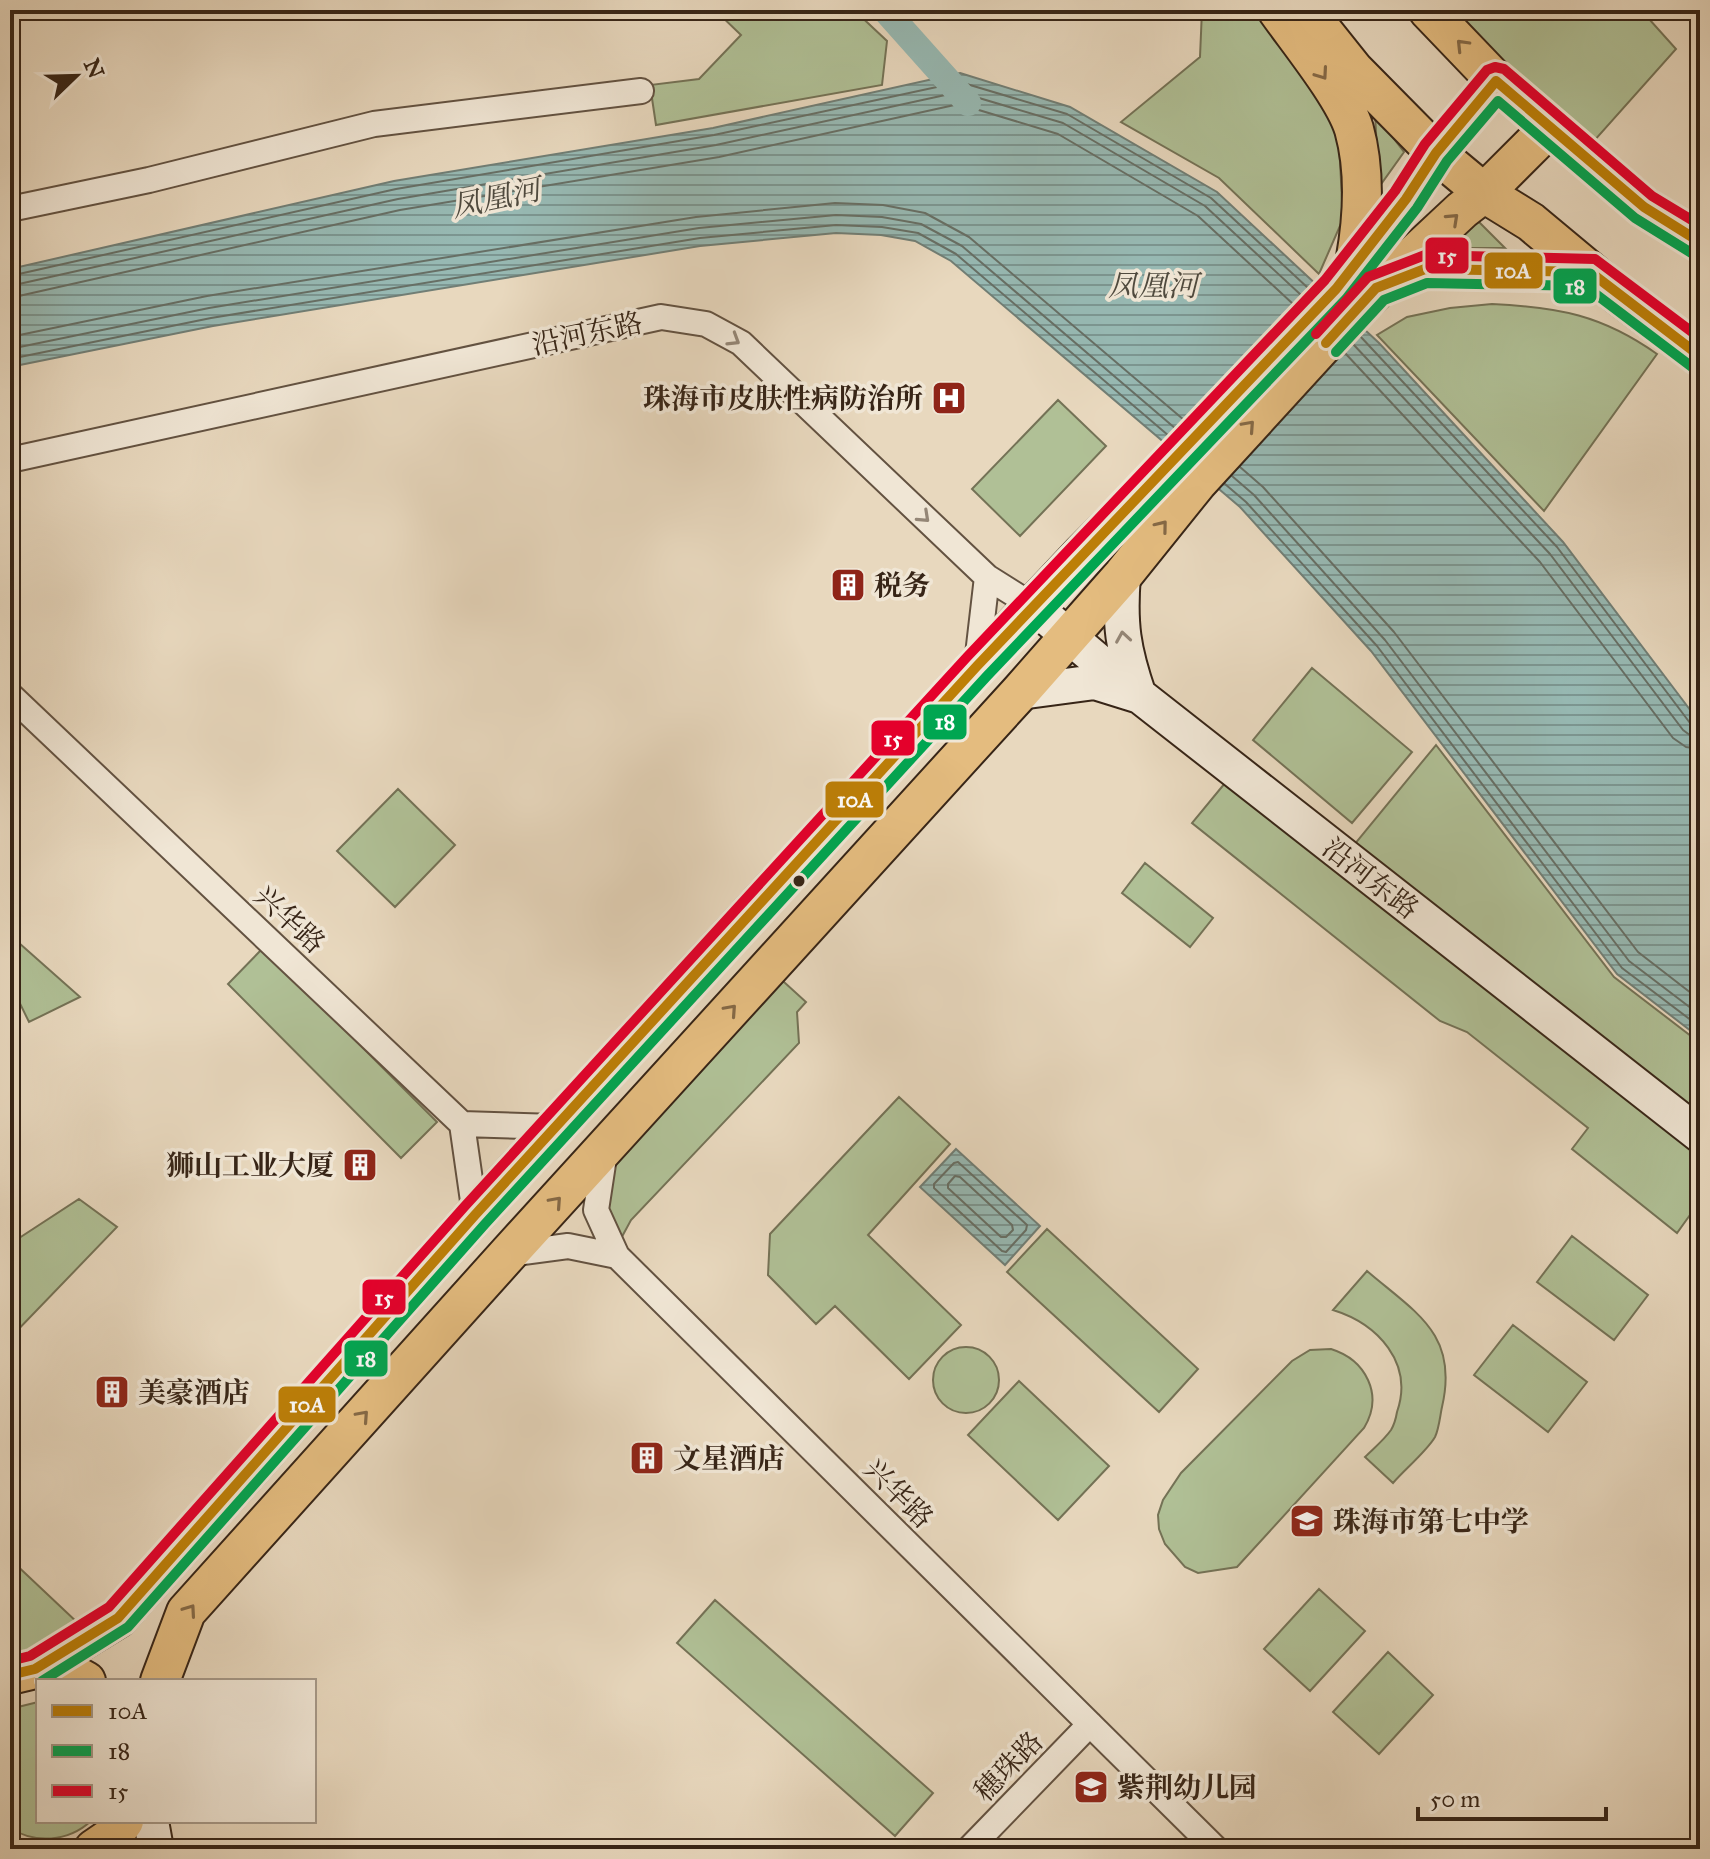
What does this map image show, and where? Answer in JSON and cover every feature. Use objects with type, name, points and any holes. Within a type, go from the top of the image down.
[{"type":"main road","points":[[1277,10],[1340,101],[1354,128],[1363,219],[1358,286]]},
{"type":"main road","points":[[1306,10],[1354,70],[1436,153],[1484,193],[1531,222],[1590,272],[1700,356]]},
{"type":"main road","points":[[1428,10],[1496,81],[1644,207],[1700,242]]},
{"type":"main road","points":[[1358,286],[1406,199],[1436,153],[1496,81]]},
{"type":"main road","points":[[22,1672],[118,1618],[475,1215],[1033,606],[1184,474],[1358,286],[1484,193],[1550,127]]},
{"type":"main road","points":[[1358,286],[1425,269],[1590,272]]},
{"type":"main road","points":[[161,1679],[186,1612],[1123,575],[1184,474]]},
{"type":"main road","points":[[22,1672],[68,1671],[82,1679]]},
{"type":"main road","points":[[94,1849],[113,1836],[123,1823]]},
{"type":"street","points":[[10,209],[164,176],[374,124],[641,91]]},
{"type":"street","name":"沿河东路","points":[[10,460],[661,317],[706,324],[741,343],[987,577],[1033,606]]},
{"type":"street","points":[[1123,575],[1120,614],[1123,640],[1140,696]]},
{"type":"street","points":[[977,666],[987,577]]},
{"type":"street","points":[[1033,606],[1140,696]]},
{"type":"street","name":"沿河东路","points":[[1020,692],[1095,682],[1140,696],[1700,1135]]},
{"type":"street","name":"兴华路","points":[[10,695],[462,1124]]},
{"type":"street","points":[[475,1215],[462,1124],[555,1127]]},
{"type":"street","points":[[605,1147],[596,1210],[617,1256]]},
{"type":"street","points":[[508,1254],[568,1246],[617,1256]]},
{"type":"street","name":"兴华路","points":[[617,1256],[1216,1849]]},
{"type":"street","name":"穗珠路","points":[[969,1849],[1090,1724]]},
{"type":"street","points":[[151,1823],[156,1849]]},
{"type":"green space","points":[[715,10],[854,10],[887,41],[882,85],[656,125],[650,85],[699,79],[741,35]]},
{"type":"green space","points":[[1202,10],[1264,10],[1320,90],[1339,143],[1343,219],[1319,274],[1219,178],[1121,122],[1200,57]]},
{"type":"green space","points":[[1450,10],[1641,10],[1676,49],[1594,141],[1503,72]]},
{"type":"green space","points":[[1375,114],[1404,152],[1379,187]]},
{"type":"green space","points":[[1473,216],[1505,248],[1434,248]]},
{"type":"green space","points":[[1492,304],[1579,316],[1617,330],[1657,354],[1544,511],[1377,335],[1407,317]]},
{"type":"green space","points":[[1058,400],[1106,446],[1020,536],[972,489]]},
{"type":"green space","points":[[1312,668],[1412,752],[1352,823],[1253,740]]},
{"type":"green space","points":[[1436,745],[1614,977],[1700,1043],[1700,1129],[1349,851]]},
{"type":"green space","points":[[1230,777],[1700,1141],[1700,1201],[1677,1233],[1572,1149],[1588,1128],[1467,1032],[1440,1021],[1192,823]]},
{"type":"green space","points":[[398,789],[455,845],[395,907],[337,851]]},
{"type":"green space","points":[[1145,863],[1213,918],[1190,947],[1122,893]]},
{"type":"green space","points":[[10,935],[80,997],[29,1022],[10,983]]},
{"type":"green space","points":[[263,948],[437,1122],[401,1158],[228,984]]},
{"type":"green space","points":[[773,972],[806,1002],[797,1012],[799,1043],[631,1220],[618,1244],[604,1208],[612,1148]]},
{"type":"green space","points":[[899,1097],[950,1144],[868,1235],[961,1325],[909,1379],[835,1306],[816,1324],[768,1275],[770,1234]]},
{"type":"green space","points":[[79,1199],[117,1227],[10,1338],[10,1244]]},
{"type":"green space","points":[[1047,1229],[1198,1369],[1159,1412],[1007,1272]]},
{"type":"green space","points":[[1572,1236],[1648,1295],[1614,1340],[1537,1282]]},
{"type":"green space","points":[[1367,1271],[1429,1327],[1439,1343],[1444,1361],[1446,1382],[1436,1434],[1427,1448],[1393,1483],[1365,1457],[1388,1434],[1395,1421],[1401,1394],[1396,1362],[1378,1336],[1349,1316],[1333,1310]]},
{"type":"green space","points":[[1513,1325],[1587,1382],[1548,1432],[1474,1375]]},
{"type":"green space","points":[[966,1347],[979,1350],[989,1357],[996,1367],[999,1380],[996,1393],[989,1403],[979,1410],[966,1413],[953,1410],[943,1403],[936,1393],[933,1380],[936,1367],[943,1357],[953,1350]]},
{"type":"green space","points":[[1331,1349],[1354,1361],[1368,1380],[1372,1403],[1364,1428],[1237,1567],[1198,1573],[1185,1567],[1165,1544],[1158,1515],[1163,1500],[1181,1473],[1292,1361],[1310,1350]]},
{"type":"green space","points":[[1019,1381],[1109,1466],[1058,1520],[968,1435]]},
{"type":"green space","points":[[10,1559],[80,1625],[10,1659]]},
{"type":"green space","points":[[1319,1589],[1365,1631],[1310,1691],[1264,1649]]},
{"type":"green space","points":[[715,1600],[933,1793],[895,1836],[677,1643]]},
{"type":"green space","points":[[1388,1652],[1433,1695],[1379,1754],[1333,1712]]},
{"type":"green space","points":[[36,1702],[36,1823],[88,1823],[62,1837],[30,1837],[10,1828],[10,1712]]},
{"type":"water","name":"凤凰河","points":[[960,73],[1070,107],[1217,192],[1379,343],[1563,542],[1700,723],[1700,1038],[1617,974],[1371,651],[1240,507],[951,261],[915,241],[881,235],[836,233],[700,246],[213,326],[10,367],[10,269],[394,181],[713,128]]},
{"type":"water","points":[[956,1149],[1040,1226],[1005,1265],[920,1187]]},
{"type":"waterway","points":[[885,10],[968,103]]},
{"type":"transit line","name":"15","points":[[10,1661],[30,1656],[109,1607],[465,1206],[967,657],[1325,280],[1395,191],[1425,144],[1487,70],[1495,67],[1504,69],[1652,196],[1700,225]]},
{"type":"transit line","name":"10A","points":[[10,1675],[35,1669],[118,1618],[475,1215],[977,666],[1336,289],[1406,199],[1436,153],[1496,81],[1644,207],[1700,242]]},
{"type":"transit line","name":"18","points":[[45,1679],[128,1627],[485,1224],[987,676],[1346,299],[1417,208],[1447,161],[1498,101],[1635,218],[1693,254]]},
{"type":"transit line","name":"15","points":[[1316,334],[1368,277],[1425,255],[1595,259],[1700,338]]},
{"type":"transit line","name":"10A","points":[[1326,343],[1376,288],[1425,269],[1590,272],[1700,356]]},
{"type":"transit line","name":"18","points":[[1336,352],[1384,300],[1427,283],[1585,286],[1692,367]]},
{"type":"place","name":"珠海市皮肤性病防治所","points":[[949,398]]},
{"type":"place","name":"税务","points":[[848,585]]},
{"type":"place","name":"狮山工业大厦","points":[[360,1165]]},
{"type":"place","name":"美豪酒店","points":[[112,1392]]},
{"type":"place","name":"文星酒店","points":[[647,1458]]},
{"type":"place","name":"珠海市第七中学","points":[[1307,1521]]},
{"type":"place","name":"紫荆幼儿园","points":[[1091,1787]]}]
